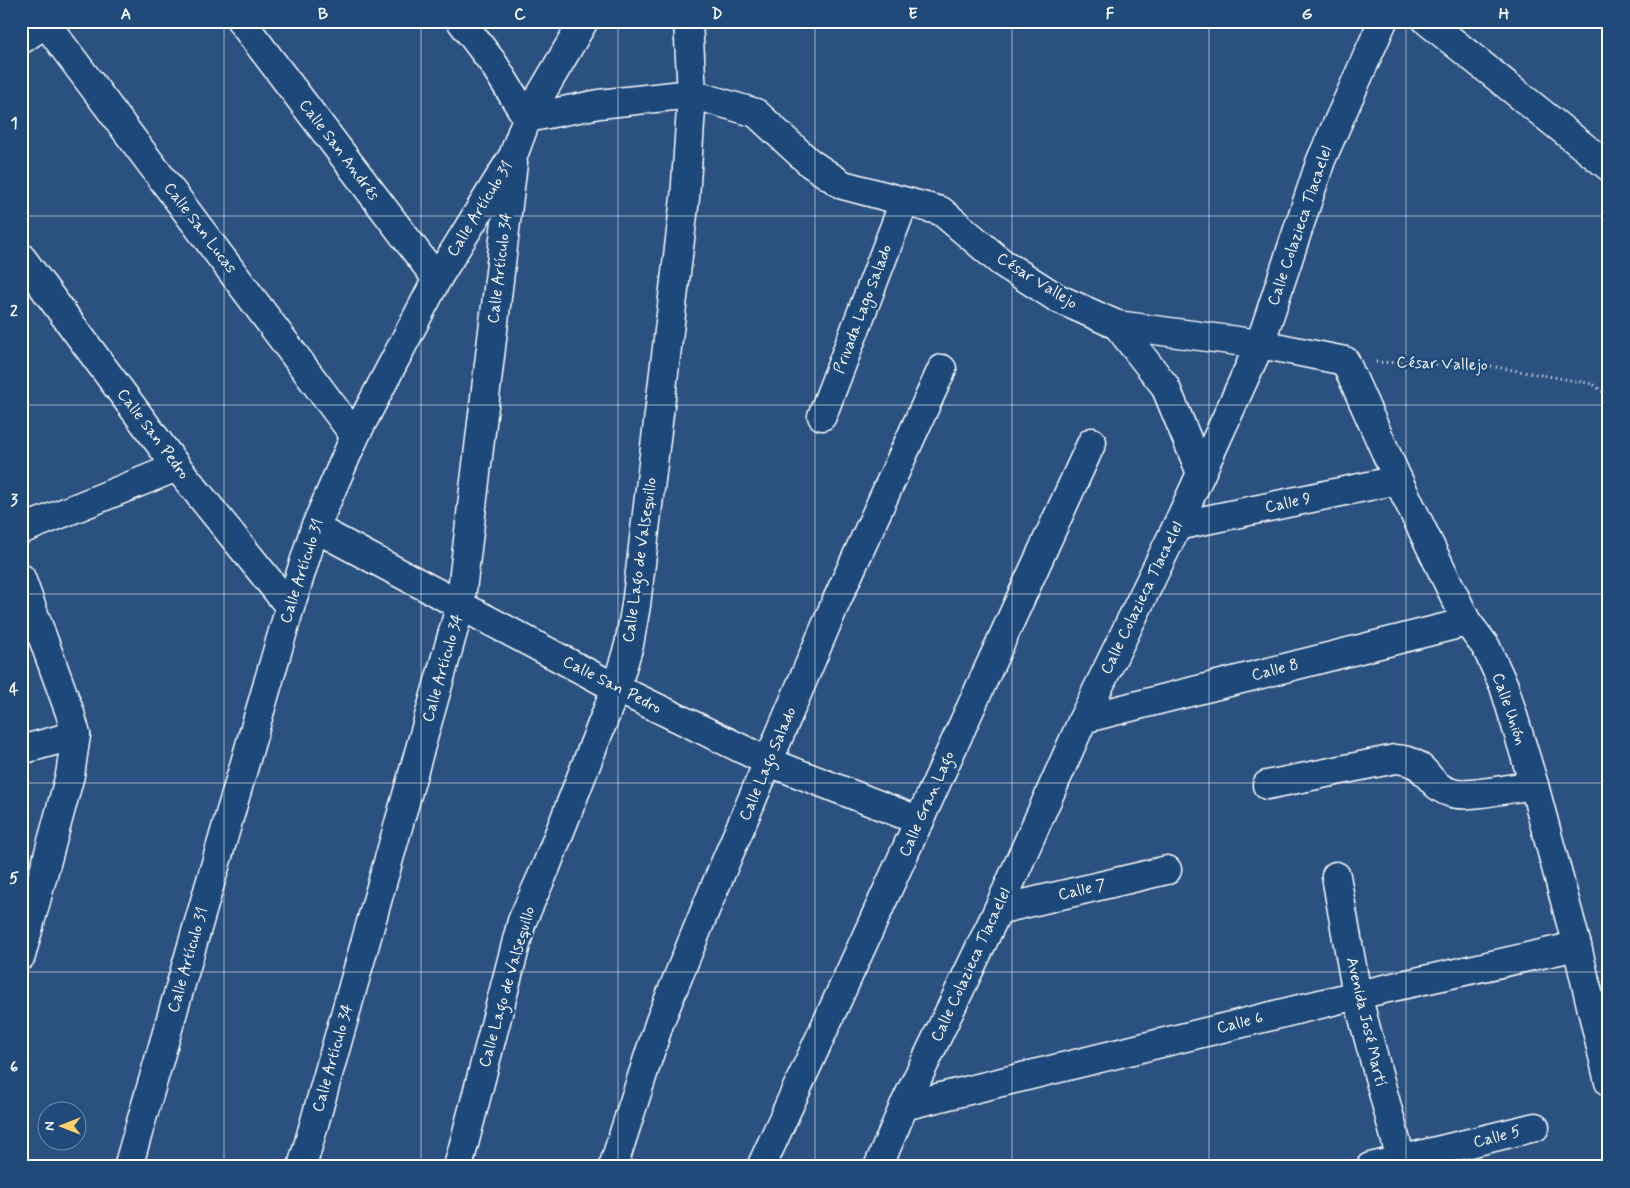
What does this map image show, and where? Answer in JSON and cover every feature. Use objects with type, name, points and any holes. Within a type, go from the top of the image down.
[{"type":"street","name":"Calle San Andrés","points":[[241,21],[437,279]]},
{"type":"street","points":[[461,21],[493,63],[528,118],[599,104],[692,94],[688,21]]},
{"type":"street","name":"Calle Artículo 31","points":[[128,1167],[290,607],[315,528],[355,436],[437,279],[513,156],[528,118],[584,21]]},
{"type":"street","name":"Calle Colazieca Tlacaelel","points":[[878,1167],[904,1106],[998,910],[1083,719],[1177,526],[1260,344],[1321,160],[1384,21]]},
{"type":"street","points":[[1427,21],[1609,167]]},
{"type":"street","points":[[21,40],[46,22]]},
{"type":"street","name":"Calle San Lucas","points":[[46,22],[355,436]]},
{"type":"street","name":"César Vallejo","points":[[692,94],[756,113],[810,163],[843,185],[941,211],[1001,262],[1057,298],[1117,325],[1260,344],[1345,360]]},
{"type":"street","name":"Calle Lago de Valsequillo","points":[[458,1167],[522,921],[546,867],[616,688],[629,645],[636,605],[685,198],[692,94]]},
{"type":"street","name":"Calle Artículo 34","points":[[302,1167],[460,607],[513,156]]},
{"type":"street","name":"Privada Lago Salado","points":[[822,416],[904,202]]},
{"type":"street","name":"Calle San Pedro","points":[[21,257],[177,467],[290,607]]},
{"type":"street","points":[[1117,325],[1165,386],[1201,473]]},
{"type":"street","name":"Calle Unión","points":[[1345,360],[1398,480],[1468,622],[1486,647],[1504,686],[1534,784],[1577,946],[1609,1082]]},
{"type":"street","name":"Calle Lago Salado","points":[[614,1167],[660,1021],[836,602],[942,369]]},
{"type":"street","name":"Calle Gran Lago","points":[[761,1167],[1092,442]]},
{"type":"street","points":[[21,530],[177,467]]},
{"type":"street","name":"Calle 9","points":[[1177,526],[1398,480]]},
{"type":"street","name":"Calle San Pedro","points":[[315,528],[460,607],[616,688],[769,762],[920,820]]},
{"type":"street","points":[[21,578],[70,713],[76,735],[70,775],[21,956]]},
{"type":"street","name":"Calle 8","points":[[1083,719],[1468,622]]},
{"type":"street","points":[[21,750],[76,735]]},
{"type":"street","points":[[1267,785],[1395,758],[1410,759],[1422,767],[1432,781],[1452,794],[1534,784]]},
{"type":"street","name":"Calle 7","points":[[998,910],[1167,870]]},
{"type":"street","name":"Avenida José Martí","points":[[1336,876],[1357,995],[1402,1163]]},
{"type":"street","name":"Calle 6","points":[[904,1106],[1357,995],[1577,946]]},
{"type":"street","name":"Calle 5","points":[[1370,1167],[1402,1163],[1535,1128]]},
{"type":"path","name":"César Vallejo","points":[[1345,360],[1490,366],[1593,384],[1609,397]]}]
